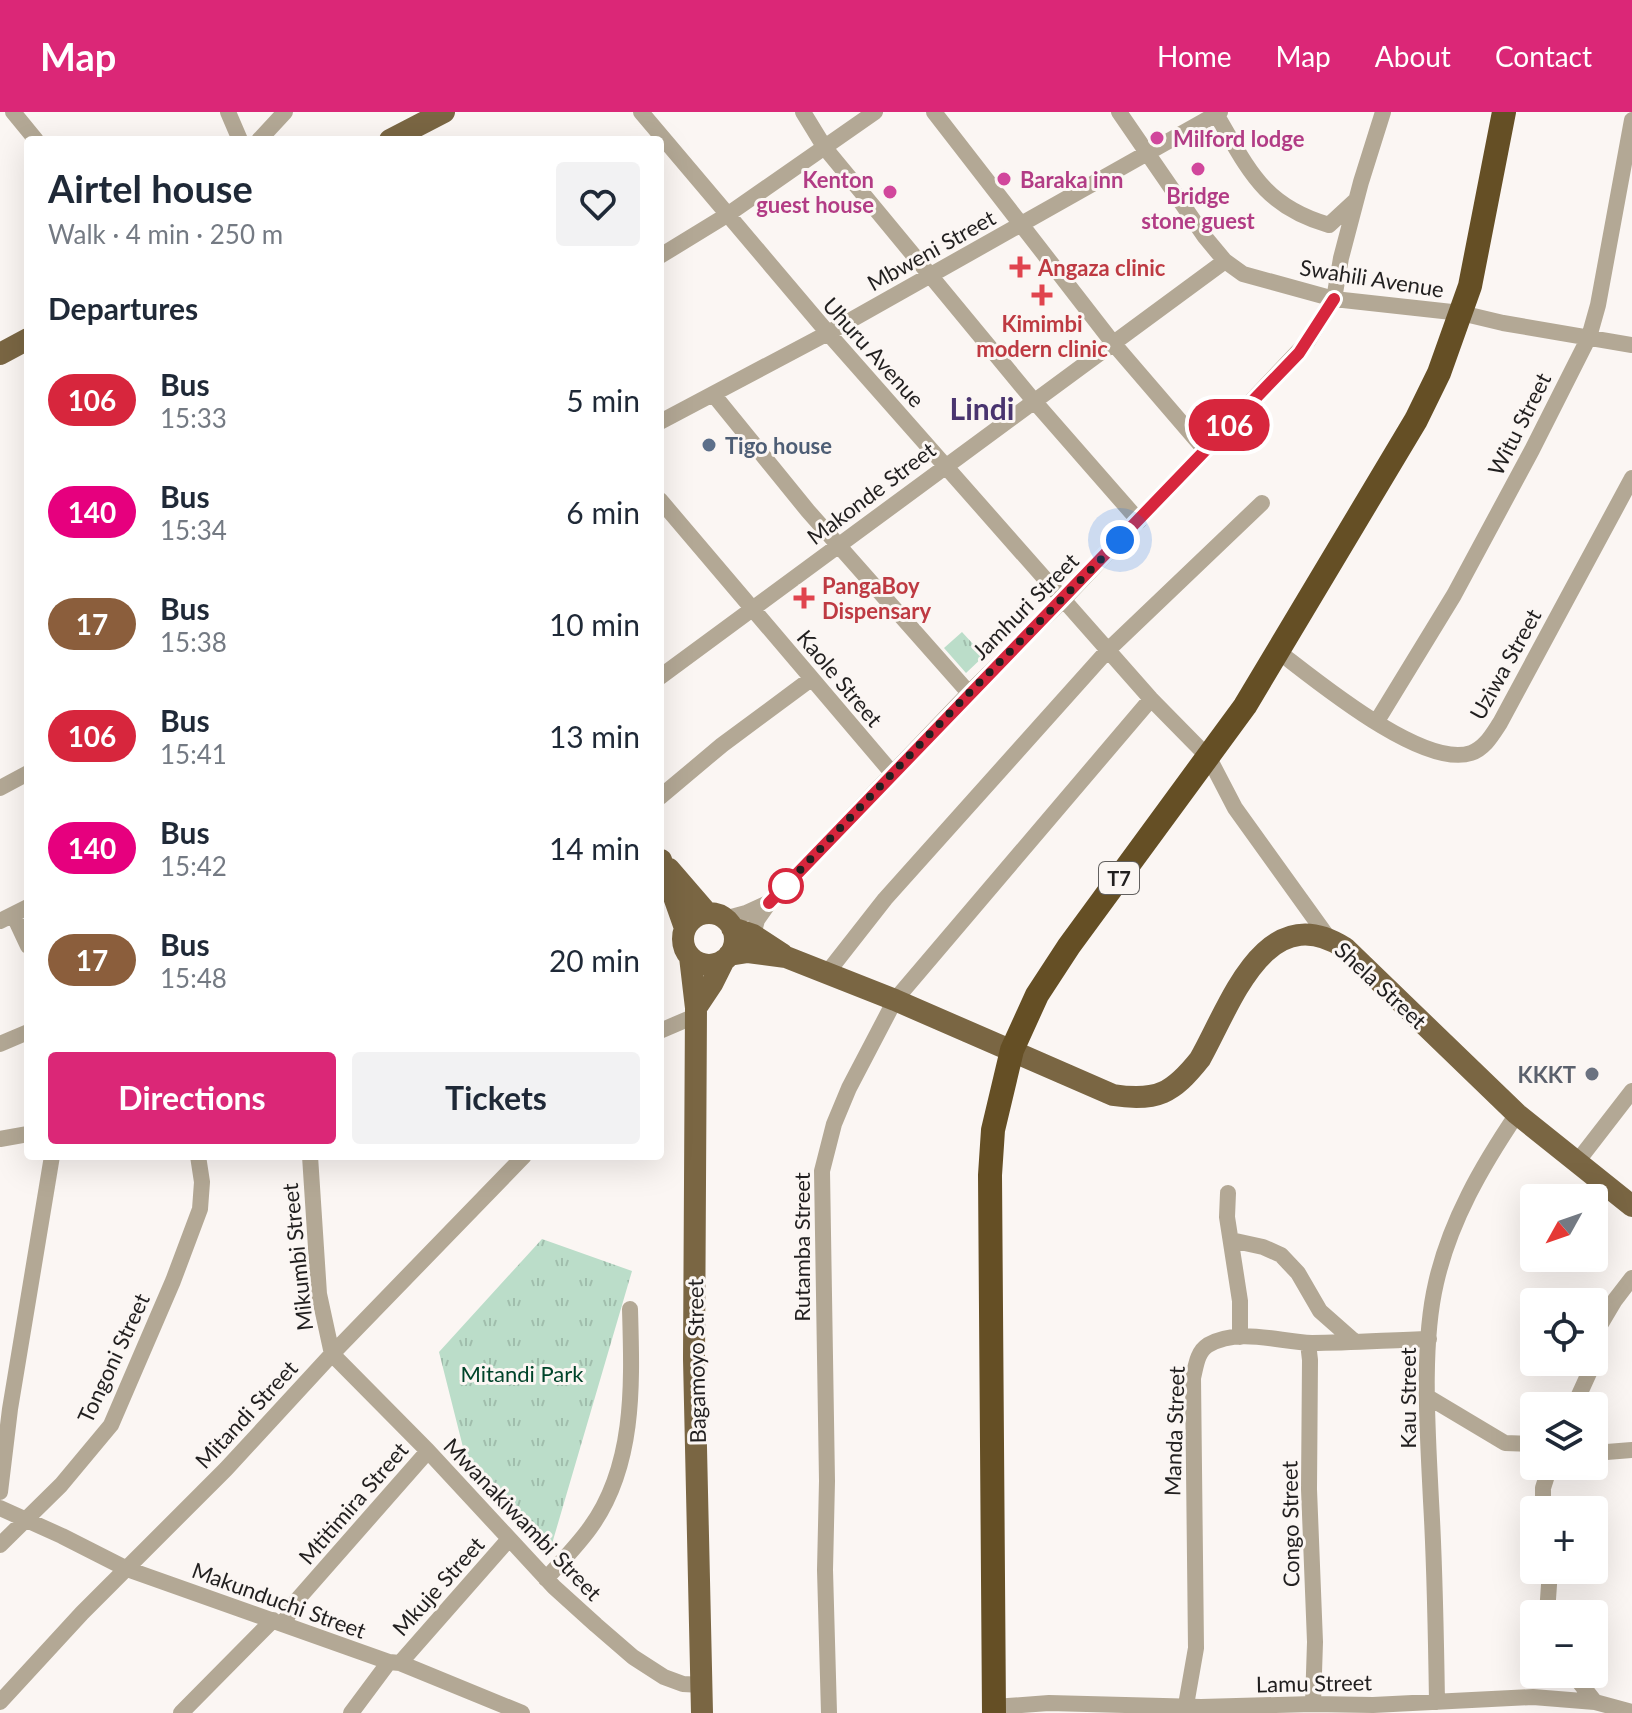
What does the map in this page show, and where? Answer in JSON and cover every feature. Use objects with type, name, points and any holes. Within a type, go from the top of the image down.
[{"type":"highway","name":"T7","points":[[994,1710],[990,1175],[993,1130],[1012,1050],[1037,995],[1069,946],[1209,758],[1279,652],[1416,420],[1439,373],[1461,313],[1477,251],[1504,112]]},
{"type":"main road","points":[[398,136],[444,112]]},
{"type":"main road","points":[[0,354],[24,341]]},
{"type":"main road","points":[[664,864],[721,920],[734,939],[696,1012]]},
{"type":"main road","points":[[664,871],[685,928],[683,943],[690,957],[710,965],[748,952],[786,957]]},
{"type":"main road","points":[[685,928],[694,918],[721,920],[753,935],[786,957]]},
{"type":"main road","name":"Shela Street","points":[[786,957],[895,1000],[1113,1095],[1138,1099],[1158,1096],[1174,1086],[1200,1059],[1251,967],[1269,948],[1286,937],[1303,932],[1327,936],[1345,948],[1517,1114],[1577,1162],[1629,1197]]},
{"type":"main road","name":"Bagamoyo Street","points":[[690,957],[696,1012],[694,1359],[702,1713]]},
{"type":"street","points":[[13,112],[33,136]]},
{"type":"street","points":[[228,112],[238,136]]},
{"type":"street","points":[[263,136],[285,112]]},
{"type":"street","name":"Uhuru Avenue","points":[[641,112],[661,136]]},
{"type":"street","points":[[803,112],[825,148],[1034,401],[1139,521]]},
{"type":"street","points":[[664,254],[727,215],[875,112]]},
{"type":"street","points":[[934,112],[1113,343],[1205,450]]},
{"type":"street","name":"Swahili Avenue","points":[[1119,112],[1205,237],[1225,261],[1243,274],[1334,299],[1461,313],[1632,345]]},
{"type":"street","points":[[1334,299],[1341,258],[1383,112]]},
{"type":"street","points":[[1218,113],[1252,173],[1265,190],[1285,207],[1329,225],[1357,199]]},
{"type":"street","name":"Mbweni Street","points":[[664,420],[828,333],[1218,113]]},
{"type":"street","name":"Witu Street","points":[[1377,721],[1454,595],[1589,337],[1601,293],[1632,120]]},
{"type":"street","name":"Uhuru Avenue","points":[[664,140],[828,333],[1151,699],[1209,758],[1235,808],[1327,936]]},
{"type":"street","name":"Makonde Street","points":[[664,674],[1225,261]]},
{"type":"street","name":"Jamhuri Street","points":[[769,903],[1299,353],[1334,299]]},
{"type":"street","points":[[713,394],[837,546],[969,693]]},
{"type":"street","name":"Uziwa Street","points":[[1279,652],[1334,695],[1418,747],[1445,754],[1468,754],[1481,748],[1500,723],[1632,478]]},
{"type":"street","points":[[827,973],[885,899],[1108,650],[1262,503]]},
{"type":"street","name":"Kaole Street","points":[[664,505],[893,774]]},
{"type":"street","points":[[664,794],[722,745],[811,679]]},
{"type":"street","name":"Rutamba Street","points":[[829,1713],[822,1171],[826,1150],[844,1100],[895,1000],[1151,699]]},
{"type":"street","points":[[0,788],[24,775]]},
{"type":"street","points":[[721,920],[769,903]]},
{"type":"street","points":[[753,935],[757,920],[769,903]]},
{"type":"street","points":[[14,915],[24,937]]},
{"type":"street","points":[[664,1029],[696,1012]]},
{"type":"street","points":[[0,1044],[24,1034]]},
{"type":"street","points":[[1577,1162],[1632,1091]]},
{"type":"street","name":"Kau Street","points":[[1437,1702],[1428,1397],[1429,1339],[1435,1285],[1446,1244],[1465,1199],[1517,1114]]},
{"type":"street","points":[[0,1139],[24,1135]]},
{"type":"street","points":[[0,1492],[10,1409],[51,1160]]},
{"type":"street","name":"Tongoni Street","points":[[0,1545],[78,1467],[111,1425],[168,1293],[200,1209],[202,1182],[199,1160]]},
{"type":"street","name":"Mikumbi Street","points":[[310,1160],[319,1294],[332,1354]]},
{"type":"street","name":"Mitandi Street","points":[[0,1702],[82,1613],[226,1469],[332,1354],[520,1160]]},
{"type":"street","points":[[1228,1193],[1226,1205],[1240,1301],[1240,1337]]},
{"type":"street","points":[[1231,1240],[1263,1247],[1281,1255],[1298,1273],[1320,1311],[1354,1341]]},
{"type":"street","points":[[1608,1312],[1632,1278]]},
{"type":"street","points":[[546,1579],[591,1527],[617,1473],[632,1393],[630,1309]]},
{"type":"street","name":"Manda Street","points":[[1186,1705],[1196,1648],[1193,1378],[1199,1356],[1207,1346],[1240,1337],[1308,1343],[1429,1339]]},
{"type":"street","name":"Congo Street","points":[[1308,1343],[1309,1489],[1315,1642],[1313,1704]]},
{"type":"street","name":"Mwanakiwambi Street","points":[[332,1354],[428,1451],[546,1579],[633,1657],[664,1677],[683,1684],[702,1685]]},
{"type":"street","points":[[1428,1397],[1505,1443],[1520,1444]]},
{"type":"street","points":[[1608,1452],[1632,1450]]},
{"type":"street","name":"Mtitimira Street","points":[[181,1713],[278,1622],[428,1451]]},
{"type":"street","name":"Makunduchi Street","points":[[0,1508],[127,1569],[394,1663],[493,1707],[522,1713]]},
{"type":"street","name":"Mkuje Street","points":[[351,1713],[509,1539]]},
{"type":"street","points":[[1584,1688],[1595,1702]]},
{"type":"street","name":"Lamu Street","points":[[994,1710],[1049,1703],[1137,1709],[1186,1705],[1255,1710],[1313,1704],[1437,1702],[1480,1706],[1544,1697],[1595,1702],[1632,1712]]},
{"type":"green space","points":[[962,632],[984,656],[966,673],[944,648]]},
{"type":"green space","name":"Mitandi Park","points":[[542,1239],[632,1271],[549,1554],[470,1475],[439,1352]]},
{"type":"bus line","name":"106","points":[[769,903],[1299,353],[1334,299]]},
{"type":"place","name":"Milford lodge","points":[[1157,138]]},
{"type":"place","name":"Bridge stone guest","points":[[1198,169]]},
{"type":"place","name":"Baraka inn","points":[[1004,179]]},
{"type":"place","name":"Kenton guest house","points":[[890,192]]},
{"type":"place","name":"Angaza clinic","points":[[1020,267]]},
{"type":"place","name":"Kimimbi modern clinic","points":[[1042,295]]},
{"type":"place","name":"Tigo house","points":[[709,445]]},
{"type":"place","name":"PangaBoy Dispensary","points":[[804,598]]},
{"type":"place","name":"KKKT","points":[[1592,1074]]},
{"type":"district","name":"Lindi","points":[[982,408]]},
{"type":"route","points":[[786,886],[783,888],[1120,540]]}]
